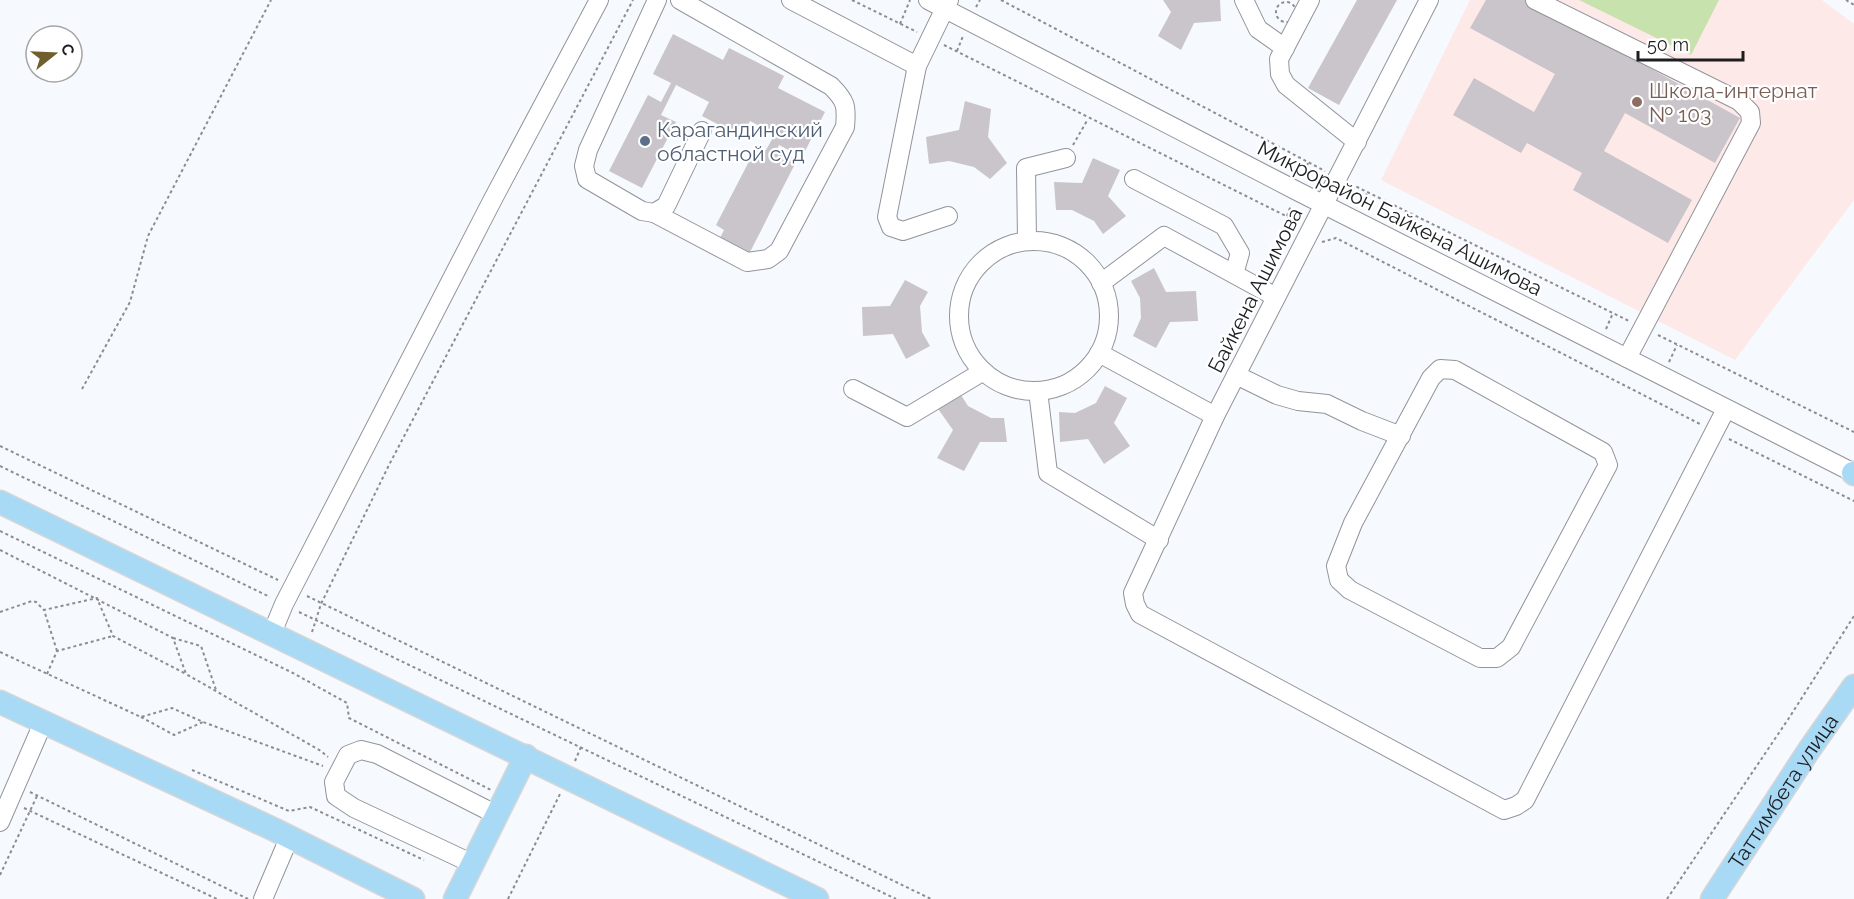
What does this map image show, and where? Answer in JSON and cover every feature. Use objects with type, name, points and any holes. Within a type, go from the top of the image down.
[{"type":"main road","points":[[0,502],[817,899]]},
{"type":"main road","name":"Таттимбета улица","points":[[1712,899],[1809,750],[1854,686]]},
{"type":"main road","points":[[0,702],[413,899]]},
{"type":"main road","points":[[455,899],[473,864],[493,813],[526,756]]},
{"type":"street","points":[[272,633],[284,604],[482,220],[599,0]]},
{"type":"street","points":[[657,0],[588,150],[584,166],[587,179],[642,211],[654,213],[747,262],[768,259],[779,251],[844,127],[847,110],[842,97],[831,86],[680,0]]},
{"type":"street","points":[[791,0],[917,66]]},
{"type":"street","name":"Микрорайон Байкена Ашимова","points":[[928,0],[947,4],[1324,206],[1854,473]]},
{"type":"street","points":[[1244,0],[1258,29],[1285,48]]},
{"type":"street","points":[[1310,0],[1279,60],[1280,74],[1286,85],[1357,142]]},
{"type":"street","name":"Байкена Ашимова","points":[[1429,0],[1215,416],[1159,540],[1132,593],[1140,614],[1504,810],[1525,800],[1715,432]]},
{"type":"street","points":[[1535,0],[1739,101],[1750,112],[1751,123],[1627,358]]},
{"type":"street","points":[[947,4],[917,66],[887,217],[891,227],[903,231],[948,216]]},
{"type":"street","points":[[654,213],[666,206],[702,131]]},
{"type":"street","points":[[1027,240],[1026,168],[1066,158]]},
{"type":"street","points":[[1134,179],[1224,226],[1240,253],[1234,274]]},
{"type":"street","points":[[1101,283],[1164,236],[1276,297]]},
{"type":"street","points":[[1027,240],[1052,242],[1075,252],[1093,269],[1101,283],[1105,291],[1109,316],[1105,340],[1094,362],[1075,379],[1052,389],[1027,392],[1003,385],[982,372],[967,352],[959,328],[959,303],[967,280],[982,260],[1003,246],[1027,240]]},
{"type":"street","points":[[1099,353],[1215,416]]},
{"type":"street","points":[[1440,369],[1455,370],[1603,452],[1608,465],[1511,647],[1497,658],[1480,658],[1350,590],[1339,580],[1336,566],[1353,524],[1401,436],[1431,378],[1440,369]]},
{"type":"street","points":[[853,389],[907,417],[982,372]]},
{"type":"street","points":[[1236,375],[1277,395],[1298,401],[1327,404],[1401,436]]},
{"type":"street","points":[[1038,391],[1048,473],[1159,540]]},
{"type":"street","points":[[1715,432],[1726,409]]},
{"type":"street","points":[[0,822],[44,723]]},
{"type":"street","points":[[473,864],[354,808],[336,796],[334,782],[348,755],[362,750],[377,754],[493,813]]},
{"type":"street","points":[[263,899],[289,838]]},
{"type":"path","points":[[82,389],[130,302],[148,236],[271,0]]},
{"type":"path","points":[[293,673],[317,620],[321,604],[389,465],[633,0]]},
{"type":"path","points":[[852,0],[1298,221],[1308,236],[1323,243],[1336,238],[1854,501]]},
{"type":"path","points":[[900,24],[910,0]]},
{"type":"path","points":[[1001,0],[1338,178],[1854,432]]},
{"type":"path","points":[[1846,0],[1854,5]]},
{"type":"path","points":[[1066,158],[1088,118]]},
{"type":"path","points":[[0,446],[931,899]]},
{"type":"path","points":[[0,466],[896,899]]},
{"type":"path","points":[[0,531],[293,673],[347,703],[349,718],[491,790],[493,813]]},
{"type":"path","points":[[0,550],[173,638],[201,646],[216,692]]},
{"type":"path","points":[[44,610],[97,598]]},
{"type":"path","points":[[97,598],[113,636],[186,674],[321,751],[341,769]]},
{"type":"path","points":[[0,612],[32,601],[44,610],[57,651],[47,674]]},
{"type":"path","points":[[1667,899],[1789,718],[1854,616]]},
{"type":"path","points":[[57,651],[113,636]]},
{"type":"path","points":[[173,638],[186,674]]},
{"type":"path","points":[[0,652],[141,717],[174,735],[203,722]]},
{"type":"path","points":[[141,717],[172,708],[317,765],[341,769]]},
{"type":"path","points":[[508,899],[581,747]]},
{"type":"path","points":[[192,770],[289,812],[310,807],[424,860]]},
{"type":"path","points":[[12,793],[37,796],[248,899]]},
{"type":"path","points":[[12,793],[30,811],[217,899]]},
{"type":"path","points":[[0,875],[37,796]]},
{"type":"shaded area","name":"Школа-интернат № 103","points":[[1470,0],[1822,0],[1854,24],[1854,200],[1735,360],[1381,180]]},
{"type":"green space","points":[[1579,0],[1719,0],[1691,55]]},
{"type":"building","points":[[1163,0],[1220,0],[1221,21],[1194,23],[1181,50],[1158,36],[1171,12]]},
{"type":"building","points":[[1357,0],[1397,0],[1339,105],[1308,88]]},
{"type":"building","points":[[1486,0],[1527,0],[1740,118],[1715,163],[1625,113],[1604,151],[1692,200],[1668,243],[1573,190],[1582,173],[1527,143],[1521,153],[1453,115],[1474,78],[1534,112],[1555,74],[1470,28]]},
{"type":"building","name":"Карагандинский областной суд","points":[[673,34],[723,60],[729,48],[784,76],[778,88],[825,112],[802,157],[779,145],[777,150],[797,160],[749,254],[720,238],[724,230],[716,225],[757,146],[766,150],[775,134],[750,121],[742,137],[702,116],[709,102],[676,85],[661,115],[676,122],[642,188],[609,171],[648,95],[661,102],[671,83],[653,74]]},
{"type":"building","points":[[965,101],[991,109],[988,137],[1007,163],[990,179],[974,167],[949,161],[929,164],[926,137],[959,130]]},
{"type":"building","points":[[1093,158],[1120,170],[1108,196],[1126,216],[1103,234],[1094,221],[1072,210],[1056,210],[1054,182],[1082,183]]},
{"type":"building","points":[[1154,268],[1166,292],[1196,291],[1198,321],[1170,322],[1156,348],[1133,336],[1141,318],[1140,298],[1131,281]]},
{"type":"building","points":[[905,280],[928,292],[920,306],[922,332],[930,346],[906,359],[893,334],[863,336],[862,307],[890,306]]},
{"type":"building","points":[[1105,386],[1127,398],[1114,423],[1130,446],[1104,464],[1088,439],[1060,442],[1059,412],[1075,413],[1096,403]]},
{"type":"building","points":[[959,392],[968,406],[991,418],[1004,418],[1007,442],[980,442],[964,471],[937,458],[953,430],[936,406]]},
{"type":"place","name":"Школа-интернат № 103","points":[[1637,102]]},
{"type":"place","name":"Карагандинский областной суд","points":[[645,141]]}]
